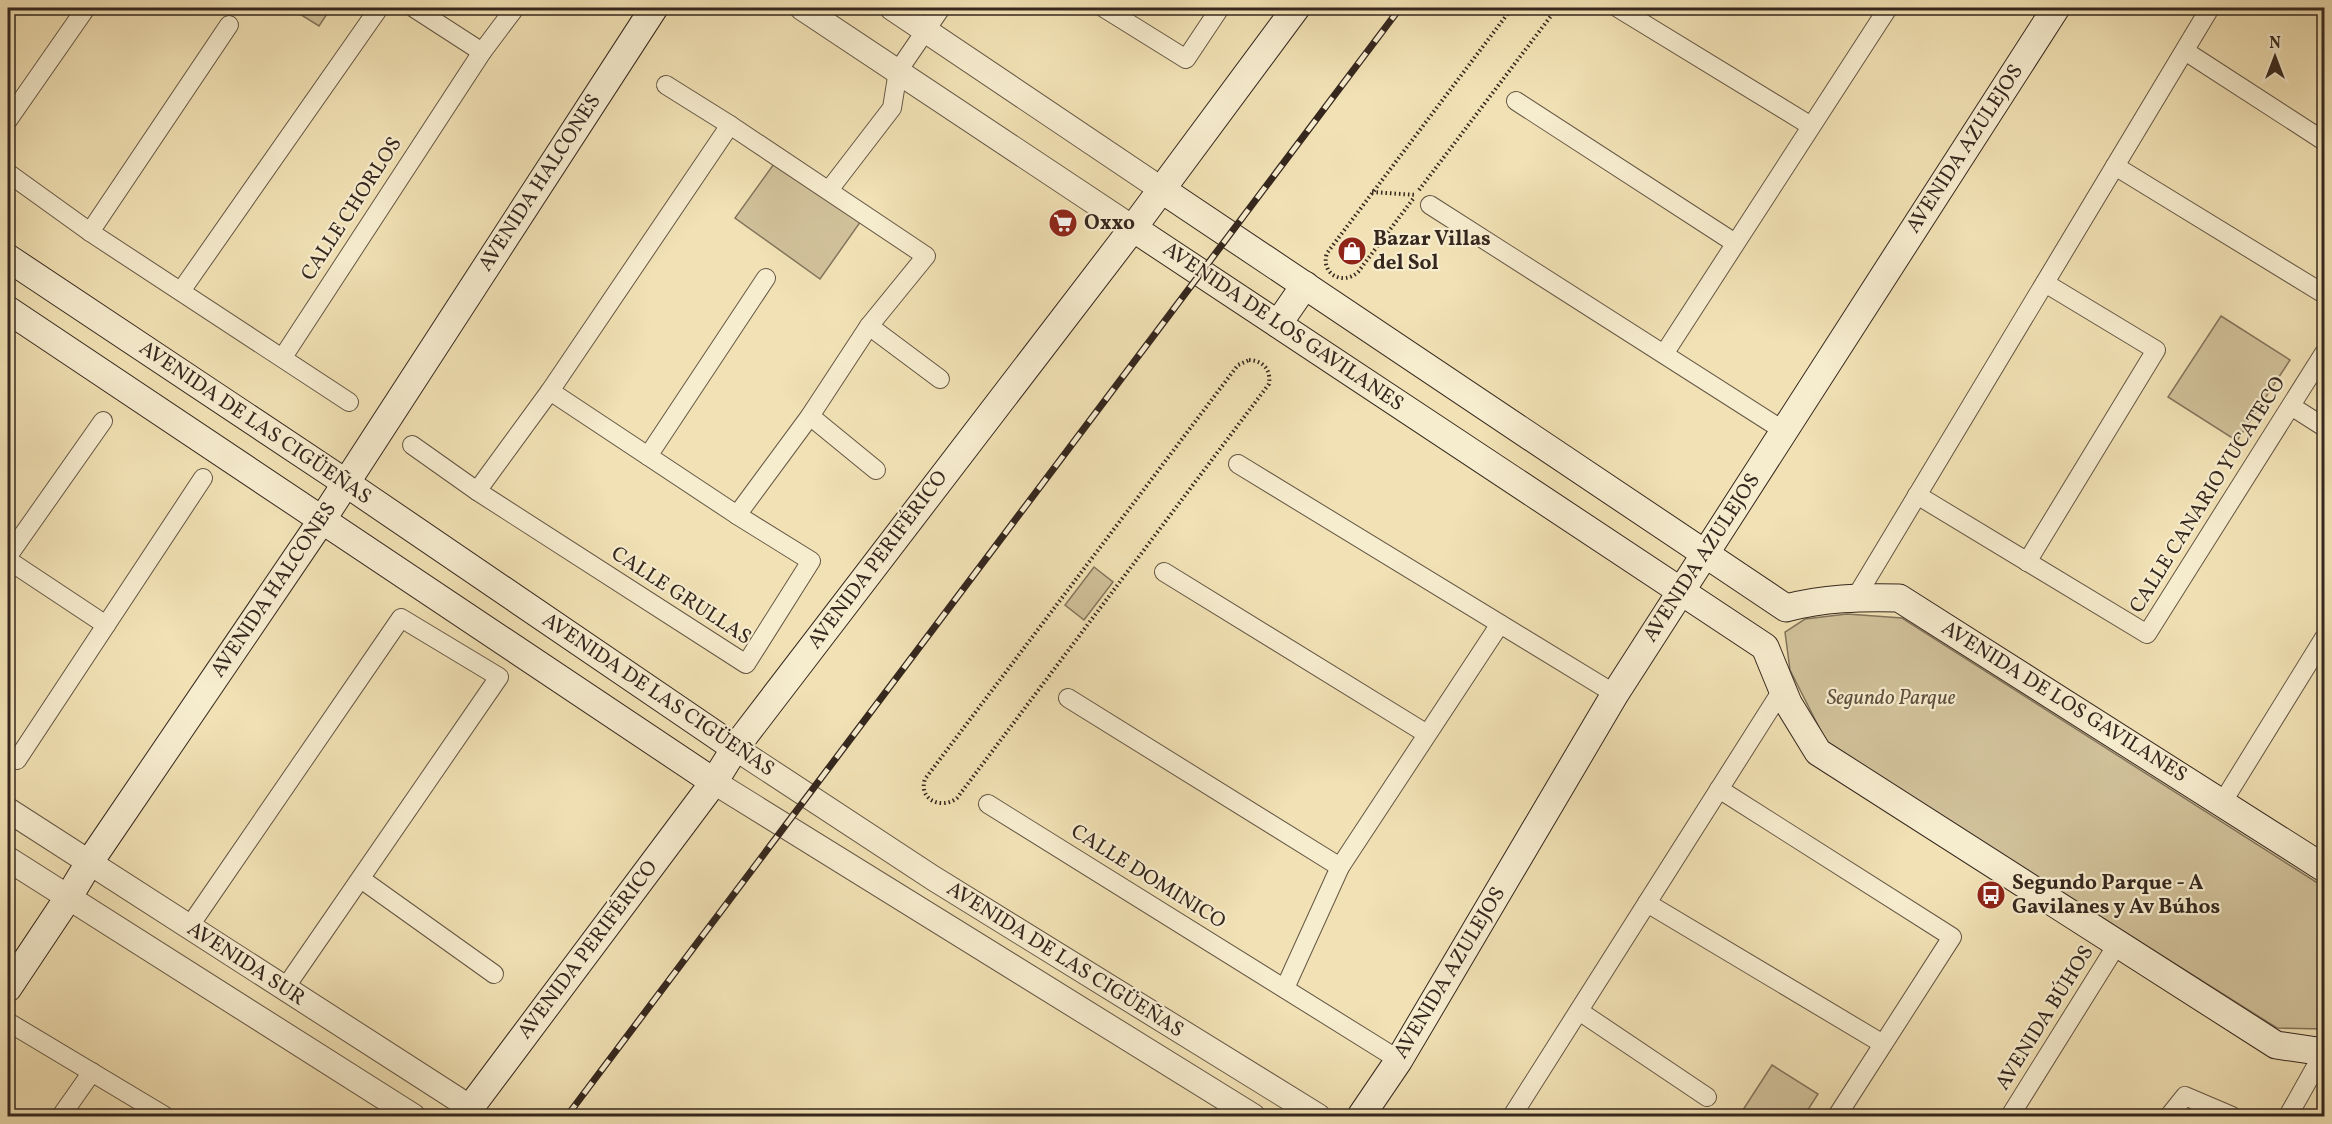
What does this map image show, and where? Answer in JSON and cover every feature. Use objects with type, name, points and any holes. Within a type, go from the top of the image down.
[{"type":"main road","name":"AVENIDA HALCONES","points":[[8,988],[89,863],[322,520],[654,8]]},
{"type":"main road","name":"AVENIDA PERIFÉRICO","points":[[473,1114],[714,782],[735,747],[1133,228],[1296,8]]},
{"type":"main road","name":"AVENIDA AZULEJOS","points":[[1361,1116],[1399,1060],[1615,694],[2056,8]]},
{"type":"main road","points":[[1161,189],[1786,608],[1765,647],[1788,703],[1818,752],[2276,1045],[2324,1052]]},
{"type":"main road","name":"AVENIDA DE LOS GAVILANES","points":[[1133,228],[1765,647]]},
{"type":"main road","name":"AVENIDA DE LAS CIGÜEÑAS","points":[[8,258],[346,483],[735,747]]},
{"type":"main road","points":[[1278,324],[1305,285]]},
{"type":"main road","name":"AVENIDA DE LAS CIGÜEÑAS","points":[[8,310],[714,782]]},
{"type":"main road","name":"AVENIDA DE LOS GAVILANES","points":[[1786,608],[1815,601],[1856,597],[1899,598],[2325,868]]},
{"type":"street","points":[[8,120],[86,8]]},
{"type":"street","points":[[181,291],[380,8]]},
{"type":"street","points":[[414,8],[482,52]]},
{"type":"street","name":"CALLE CHORLOS","points":[[283,357],[482,52],[515,8]]},
{"type":"street","name":"AVENIDA DE LOS GAVILANES","points":[[802,8],[1133,228]]},
{"type":"street","points":[[892,8],[1161,189]]},
{"type":"street","points":[[829,190],[892,108],[898,71],[941,8]]},
{"type":"street","points":[[1104,8],[1186,59],[1220,8]]},
{"type":"street","points":[[1618,8],[1811,126]]},
{"type":"street","points":[[1856,597],[2210,8]]},
{"type":"street","points":[[1664,354],[1884,9]]},
{"type":"street","points":[[90,232],[229,25]]},
{"type":"street","points":[[2184,51],[2325,141]]},
{"type":"street","points":[[666,85],[829,190],[926,256],[869,326],[810,416],[737,515]]},
{"type":"street","points":[[1516,101],[1735,243]]},
{"type":"street","points":[[477,491],[550,391],[730,126]]},
{"type":"street","points":[[2115,166],[2325,294]]},
{"type":"street","points":[[8,172],[90,232],[349,402]]},
{"type":"street","points":[[1423,200],[1784,431]]},
{"type":"street","points":[[648,456],[766,278]]},
{"type":"street","points":[[2027,562],[2156,350],[2045,283]]},
{"type":"street","points":[[869,326],[940,379]]},
{"type":"street","name":"CALLE CANARIO YUCATECO","points":[[1917,495],[2147,634],[2325,353]]},
{"type":"street","name":"CALLE GRULLAS","points":[[412,445],[477,491],[746,664],[811,561],[737,515],[550,391]]},
{"type":"street","points":[[2291,406],[2325,428]]},
{"type":"street","points":[[810,416],[876,470]]},
{"type":"street","points":[[103,421],[8,558],[106,625]]},
{"type":"street","points":[[1238,464],[1615,694]]},
{"type":"street","points":[[8,754],[17,760],[203,478]]},
{"type":"street","points":[[1164,572],[1427,734]]},
{"type":"street","points":[[189,927],[401,618],[499,677],[285,988]]},
{"type":"street","points":[[1285,988],[1340,867],[1500,624]]},
{"type":"street","points":[[2222,802],[2325,638]]},
{"type":"street","points":[[1512,1116],[1782,690]]},
{"type":"street","points":[[1068,698],[1340,867]]},
{"type":"street","name":"AVENIDA DE LAS CIGÜEÑAS","points":[[735,747],[933,878],[1318,1116]]},
{"type":"street","name":"AVENIDA DE LAS CIGÜEÑAS","points":[[714,782],[1253,1116]]},
{"type":"street","points":[[1719,789],[1952,937],[1837,1116]]},
{"type":"street","name":"CALLE DOMINICO","points":[[988,804],[1399,1060]]},
{"type":"street","name":"AVENIDA SUR","points":[[8,810],[285,988],[473,1114]]},
{"type":"street","name":"AVENIDA SUR","points":[[8,859],[413,1116]]},
{"type":"street","points":[[361,879],[494,974]]},
{"type":"street","points":[[1647,903],[1883,1044]]},
{"type":"street","name":"AVENIDA BÚHOS","points":[[2010,1116],[2118,944]]},
{"type":"street","points":[[1579,1011],[1707,1097]]},
{"type":"street","points":[[9,1022],[165,1116]]},
{"type":"street","points":[[2288,1116],[2324,1052]]},
{"type":"street","points":[[61,1116],[92,1072]]},
{"type":"street","points":[[2169,1116],[2185,1096],[2232,1116]]},
{"type":"path","points":[[1512,8],[1327,253],[1325,264],[1328,270],[1337,277],[1348,278],[1359,272],[1423,200],[1556,10],[1548,8]]},
{"type":"path","points":[[1372,192],[1423,200]]},
{"type":"path","points":[[1249,360],[1261,362],[1269,372],[1269,384],[957,798],[947,804],[930,800],[924,790],[926,779],[1238,365],[1249,360]]},
{"type":"green space","points":[[290,8],[331,8],[319,26]]},
{"type":"green space","points":[[776,161],[861,221],[820,279],[735,218]]},
{"type":"green space","points":[[2221,316],[2290,360],[2237,441],[2168,397]]},
{"type":"green space","points":[[1094,567],[1113,582],[1084,620],[1065,605]]},
{"type":"green space","name":"Segundo Parque","points":[[1847,614],[1902,618],[2324,887],[2324,1029],[2277,1028],[1828,745],[1790,670],[1785,632],[1805,619]]},
{"type":"green space","points":[[1772,1065],[1818,1094],[1804,1116],[1739,1116]]},
{"type":"railway","points":[[567,1116],[1400,8]]},
{"type":"place","name":"Oxxo","points":[[1063,223]]},
{"type":"place","name":"Bazar Villas del Sol","points":[[1352,251]]},
{"type":"place","name":"Segundo Parque - A Gavilanes y Av Búhos","points":[[1991,895]]}]
